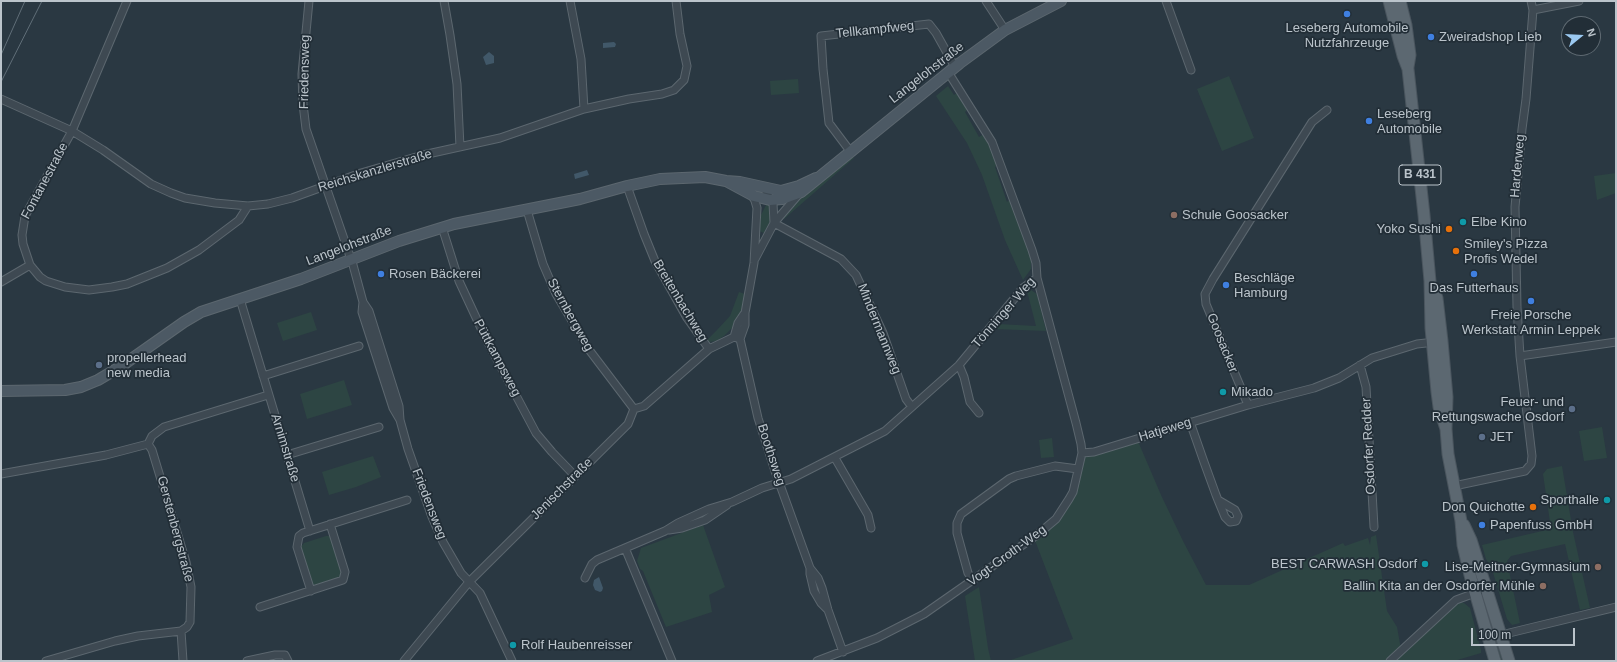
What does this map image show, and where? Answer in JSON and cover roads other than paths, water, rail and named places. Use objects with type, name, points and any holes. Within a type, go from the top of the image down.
[{"type":"main road","name":"B 431","points":[[1389,1],[1403,56],[1408,69]]},
{"type":"main road","name":"B 431","points":[[1400,1],[1406,25],[1410,55],[1408,69],[1430,281],[1429,296],[1437,341],[1439,407],[1446,430],[1448,454],[1454,486],[1462,521],[1471,540],[1496,661]]},
{"type":"main road","name":"B 431","points":[[1481,590],[1509,661]]},
{"type":"street","name":"Fontanestraße","points":[[127,1],[72,131],[25,216],[22,230],[22,244],[30,265],[40,277],[46,281],[65,287],[89,290],[127,284],[161,270],[199,250],[240,220],[248,206]]},
{"type":"street","name":"Friedensweg","points":[[309,1],[303,58],[303,110],[306,129],[351,260],[363,302],[362,308],[364,318],[393,408],[400,420],[432,517],[452,559],[461,573],[480,593],[512,661]]},
{"type":"street","points":[[444,1],[457,84],[460,147]]},
{"type":"street","points":[[570,1],[581,59],[584,109]]},
{"type":"street","name":"Reichskanzlerstraße","points":[[1,99],[72,131],[103,150],[151,184],[166,191],[185,198],[215,203],[248,206],[278,202],[324,185],[398,162],[500,138],[584,109],[623,100],[668,93],[680,86],[686,74],[687,66],[680,34],[676,1]]},
{"type":"street","points":[[986,1],[1005,30]]},
{"type":"street","name":"Langelohstraße","points":[[1,391],[65,390],[89,384],[120,367],[192,317],[211,308],[442,227],[580,199],[650,181],[684,177],[705,177],[726,182],[752,195],[770,199],[788,198],[801,192],[816,178],[952,69],[1005,30],[1061,1]]},
{"type":"street","points":[[1166,1],[1191,70]]},
{"type":"street","name":"Harderweg","points":[[1454,486],[1525,471],[1531,464],[1532,456],[1520,356],[1515,207],[1533,10],[1531,1]]},
{"type":"street","points":[[1533,10],[1578,1]]},
{"type":"street","name":"Tellkampfweg","points":[[850,151],[829,123],[821,36],[929,24],[936,33],[952,69]]},
{"type":"street","name":"Tönninger Weg","points":[[585,578],[592,564],[598,560],[666,531],[678,523],[709,509],[732,502],[762,488],[791,479],[835,458],[885,430],[959,365],[1023,288],[1037,278],[1036,263],[1032,250],[998,156],[985,128],[952,69]]},
{"type":"street","name":"Goosacker","points":[[1248,405],[1206,304],[1205,294],[1312,122],[1327,110]]},
{"type":"street","name":"Langelohstraße","points":[[726,182],[740,182],[781,191],[799,186],[816,178]]},
{"type":"street","name":"Breitenbachweg","points":[[627,186],[649,250],[687,318],[709,348]]},
{"type":"street","points":[[764,188],[774,210],[774,223]]},
{"type":"street","points":[[757,213],[770,199],[781,191]]},
{"type":"street","points":[[754,263],[774,223],[801,192]]},
{"type":"street","points":[[634,409],[644,406],[709,348],[737,338],[745,325],[745,314],[754,263],[757,213],[756,203],[752,195]]},
{"type":"street","name":"Sternbergweg","points":[[527,210],[543,264],[556,294],[590,351],[634,409]]},
{"type":"street","name":"Mindermannweg","points":[[774,223],[841,259],[856,275],[870,301],[883,333],[906,400],[912,407]]},
{"type":"street","name":"Püttkampsweg","points":[[442,227],[459,282],[486,339],[536,433],[575,476]]},
{"type":"street","points":[[1,282],[30,265]]},
{"type":"street","name":"Vogt-Groth-Weg","points":[[817,661],[843,652],[906,624],[948,598],[1032,539],[1056,519],[1073,492],[1082,453],[1081,444],[1037,278]]},
{"type":"street","name":"Arnimstraße","points":[[240,299],[310,531]]},
{"type":"street","name":"Boothsweg","points":[[737,338],[758,418],[779,483],[810,568],[814,591],[821,603],[828,610],[843,652]]},
{"type":"street","points":[[1248,405],[1314,388],[1339,378],[1372,358],[1417,344],[1437,341]]},
{"type":"street","points":[[1520,356],[1616,342]]},
{"type":"street","points":[[263,376],[359,346]]},
{"type":"street","points":[[959,365],[964,377],[970,402],[978,413]]},
{"type":"street","name":"Osdorfer Redder","points":[[1360,365],[1366,387],[1374,527]]},
{"type":"street","points":[[1,474],[106,455],[148,444],[152,436],[164,426],[268,395]]},
{"type":"street","name":"Hatjeweg","points":[[1082,453],[1094,452],[1248,405]]},
{"type":"street","name":"Jenischstraße","points":[[404,661],[469,582],[628,424],[634,409]]},
{"type":"street","points":[[1190,422],[1218,500]]},
{"type":"street","points":[[287,455],[378,427]]},
{"type":"street","name":"Gerstenbergstraße","points":[[148,444],[152,450],[160,473],[191,583],[190,622],[187,627],[181,631]]},
{"type":"street","points":[[835,458],[868,515],[871,528]]},
{"type":"street","points":[[973,580],[968,573],[957,533],[957,523],[961,514],[1008,479],[1055,466],[1078,469]]},
{"type":"street","points":[[311,591],[297,546],[299,536],[330,524],[407,500]]},
{"type":"street","points":[[260,607],[340,581],[345,576],[330,524]]},
{"type":"street","points":[[625,548],[672,661]]},
{"type":"street","points":[[1390,661],[1456,600],[1481,590]]},
{"type":"street","points":[[1500,635],[1616,607]]},
{"type":"street","points":[[46,661],[57,659],[115,640],[181,631],[184,661]]},
{"type":"street","points":[[247,661],[275,655],[285,655],[288,661]]},
{"type":"water","points":[[614,42],[616,44],[615,47],[603,48],[603,43]]},
{"type":"water","points":[[489,52],[494,56],[494,63],[486,65],[483,57]]},
{"type":"water","points":[[587,170],[589,175],[575,179],[574,174]]},
{"type":"water","points":[[599,577],[603,588],[600,592],[595,590],[593,585],[594,580]]},
{"type":"tram line","points":[[1,55],[25,1]]},
{"type":"tram line","points":[[1,82],[42,1]]},
{"type":"place","name":"Leseberg Automobile Nutzfahrzeuge","points":[[1347,14]]},
{"type":"place","name":"Zweiradshop Lieb","points":[[1431,37]]},
{"type":"place","name":"Leseberg Automobile","points":[[1369,121]]},
{"type":"place","name":"Schule Goosacker","points":[[1174,215]]},
{"type":"place","name":"Elbe Kino","points":[[1463,222]]},
{"type":"place","name":"Yoko Sushi","points":[[1449,229]]},
{"type":"place","name":"Smiley's Pizza Profis Wedel","points":[[1456,251]]},
{"type":"place","name":"Rosen Bäckerei","points":[[381,274]]},
{"type":"place","name":"Das Futterhaus","points":[[1474,274]]},
{"type":"place","name":"Beschläge Hamburg","points":[[1226,285]]},
{"type":"place","name":"Freie Porsche Werkstatt Armin Leppek","points":[[1531,301]]},
{"type":"place","name":"propellerhead new media","points":[[99,365]]},
{"type":"place","name":"Mikado","points":[[1223,392]]},
{"type":"place","name":"Feuer- und Rettungswache Osdorf","points":[[1572,409]]},
{"type":"place","name":"JET","points":[[1482,437]]},
{"type":"place","name":"Sporthalle","points":[[1607,500]]},
{"type":"place","name":"Don Quichotte","points":[[1533,507]]},
{"type":"place","name":"Papenfuss GmbH","points":[[1482,525]]},
{"type":"place","name":"BEST CARWASH Osdorf","points":[[1425,564]]},
{"type":"place","name":"Lise-Meitner-Gymnasium","points":[[1598,567]]},
{"type":"place","name":"Ballin Kita an der Osdorfer Mühle","points":[[1543,586]]},
{"type":"place","name":"Rolf Haubenreisser","points":[[513,645]]}]
